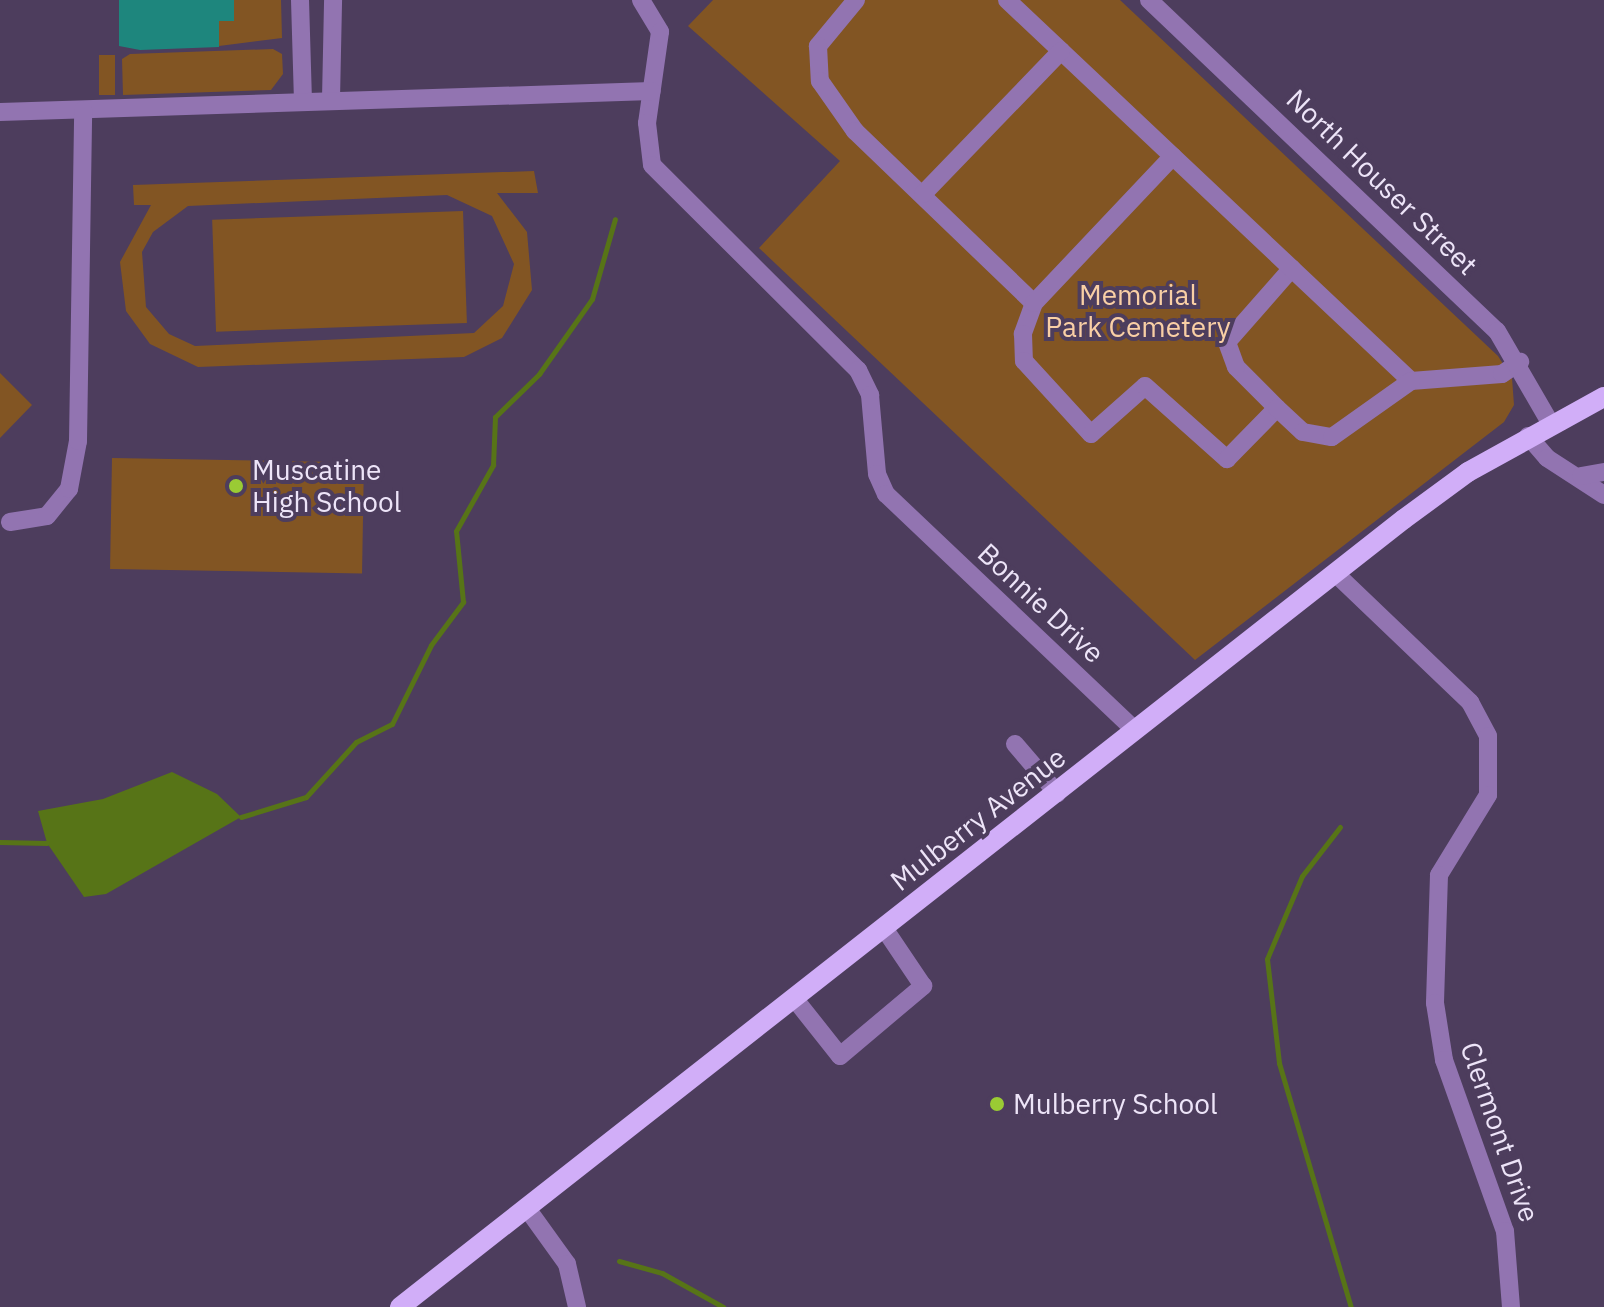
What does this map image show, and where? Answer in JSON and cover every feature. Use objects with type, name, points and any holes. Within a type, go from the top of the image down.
[{"type":"main road","name":"Mulberry Avenue","points":[[400,1307],[1335,573],[1528,436],[1604,397]]},
{"type":"street","points":[[300,0],[303,99]]},
{"type":"street","points":[[331,99],[333,0]]},
{"type":"street","name":"Bonnie Drive","points":[[641,0],[660,32],[646,137],[652,165],[858,370],[870,395],[881,486],[909,517],[1135,730]]},
{"type":"street","points":[[856,0],[818,46],[820,81],[855,131],[1034,303]]},
{"type":"street","points":[[1007,0],[1411,381]]},
{"type":"street","name":"North Houser Street","points":[[1149,0],[1497,331],[1520,362],[1551,424]]},
{"type":"street","points":[[923,194],[1061,51]]},
{"type":"street","points":[[0,112],[303,99],[652,91]]},
{"type":"street","points":[[10,522],[47,516],[69,489],[78,441],[83,110]]},
{"type":"street","points":[[1173,156],[1034,303],[1023,334],[1024,361],[1091,434],[1145,386],[1227,459],[1277,408]]},
{"type":"street","points":[[1292,268],[1227,342],[1236,367],[1303,432],[1332,437],[1411,381],[1502,374],[1520,362]]},
{"type":"street","points":[[1528,436],[1547,458],[1581,476],[1604,495]]},
{"type":"street","points":[[1581,476],[1604,472]]},
{"type":"street","name":"Clermont Drive","points":[[1335,573],[1470,702],[1488,736],[1488,795],[1439,875],[1435,1003],[1444,1060],[1505,1231],[1511,1307]]},
{"type":"street","points":[[1015,744],[1057,793]]},
{"type":"street","points":[[794,998],[840,1056],[923,986],[884,928]]},
{"type":"street","points":[[526,1207],[567,1264],[577,1307]]},
{"type":"green space","points":[[234,0],[281,0],[282,38],[219,46],[219,21]]},
{"type":"green space","name":"Memorial Park Cemetery","points":[[713,0],[1120,0],[1498,356],[1512,378],[1514,405],[1504,422],[1195,660],[759,248],[840,161],[688,26]]},
{"type":"green space","points":[[273,49],[282,54],[283,74],[271,90],[123,95],[122,59],[130,54]]},
{"type":"green space","points":[[99,55],[115,55],[115,95],[99,95]]},
{"type":"green space","points":[[534,171],[538,193],[497,193],[527,232],[532,290],[502,338],[464,357],[198,367],[150,344],[126,311],[120,262],[151,205],[134,205],[133,185]],"holes":[[[447,195],[492,216],[514,264],[503,306],[474,333],[195,346],[169,334],[146,307],[142,252],[153,232],[188,206]]]},
{"type":"green space","points":[[463,211],[467,323],[216,332],[212,220]]},
{"type":"green space","points":[[0,373],[32,405],[0,438]]},
{"type":"green space","points":[[112,458],[364,462],[362,573],[110,569]]},
{"type":"shaded area","points":[[172,772],[217,794],[241,817],[106,894],[84,897],[47,843],[38,811],[103,799]]},
{"type":"building","points":[[119,0],[234,0],[234,21],[219,21],[219,47],[140,50],[119,46]]},
{"type":"waterway","points":[[241,817],[306,797],[356,742],[392,724],[431,645],[463,602],[456,531],[493,465],[495,417],[539,374],[592,299],[615,219]]},
{"type":"waterway","points":[[1340,827],[1302,876],[1267,959],[1279,1063],[1351,1307]]},
{"type":"waterway","points":[[0,842],[47,843]]},
{"type":"waterway","points":[[619,1261],[662,1273],[723,1307]]},
{"type":"place","name":"Muscatine High School","points":[[236,486]]},
{"type":"place","name":"Mulberry School","points":[[997,1104]]}]
